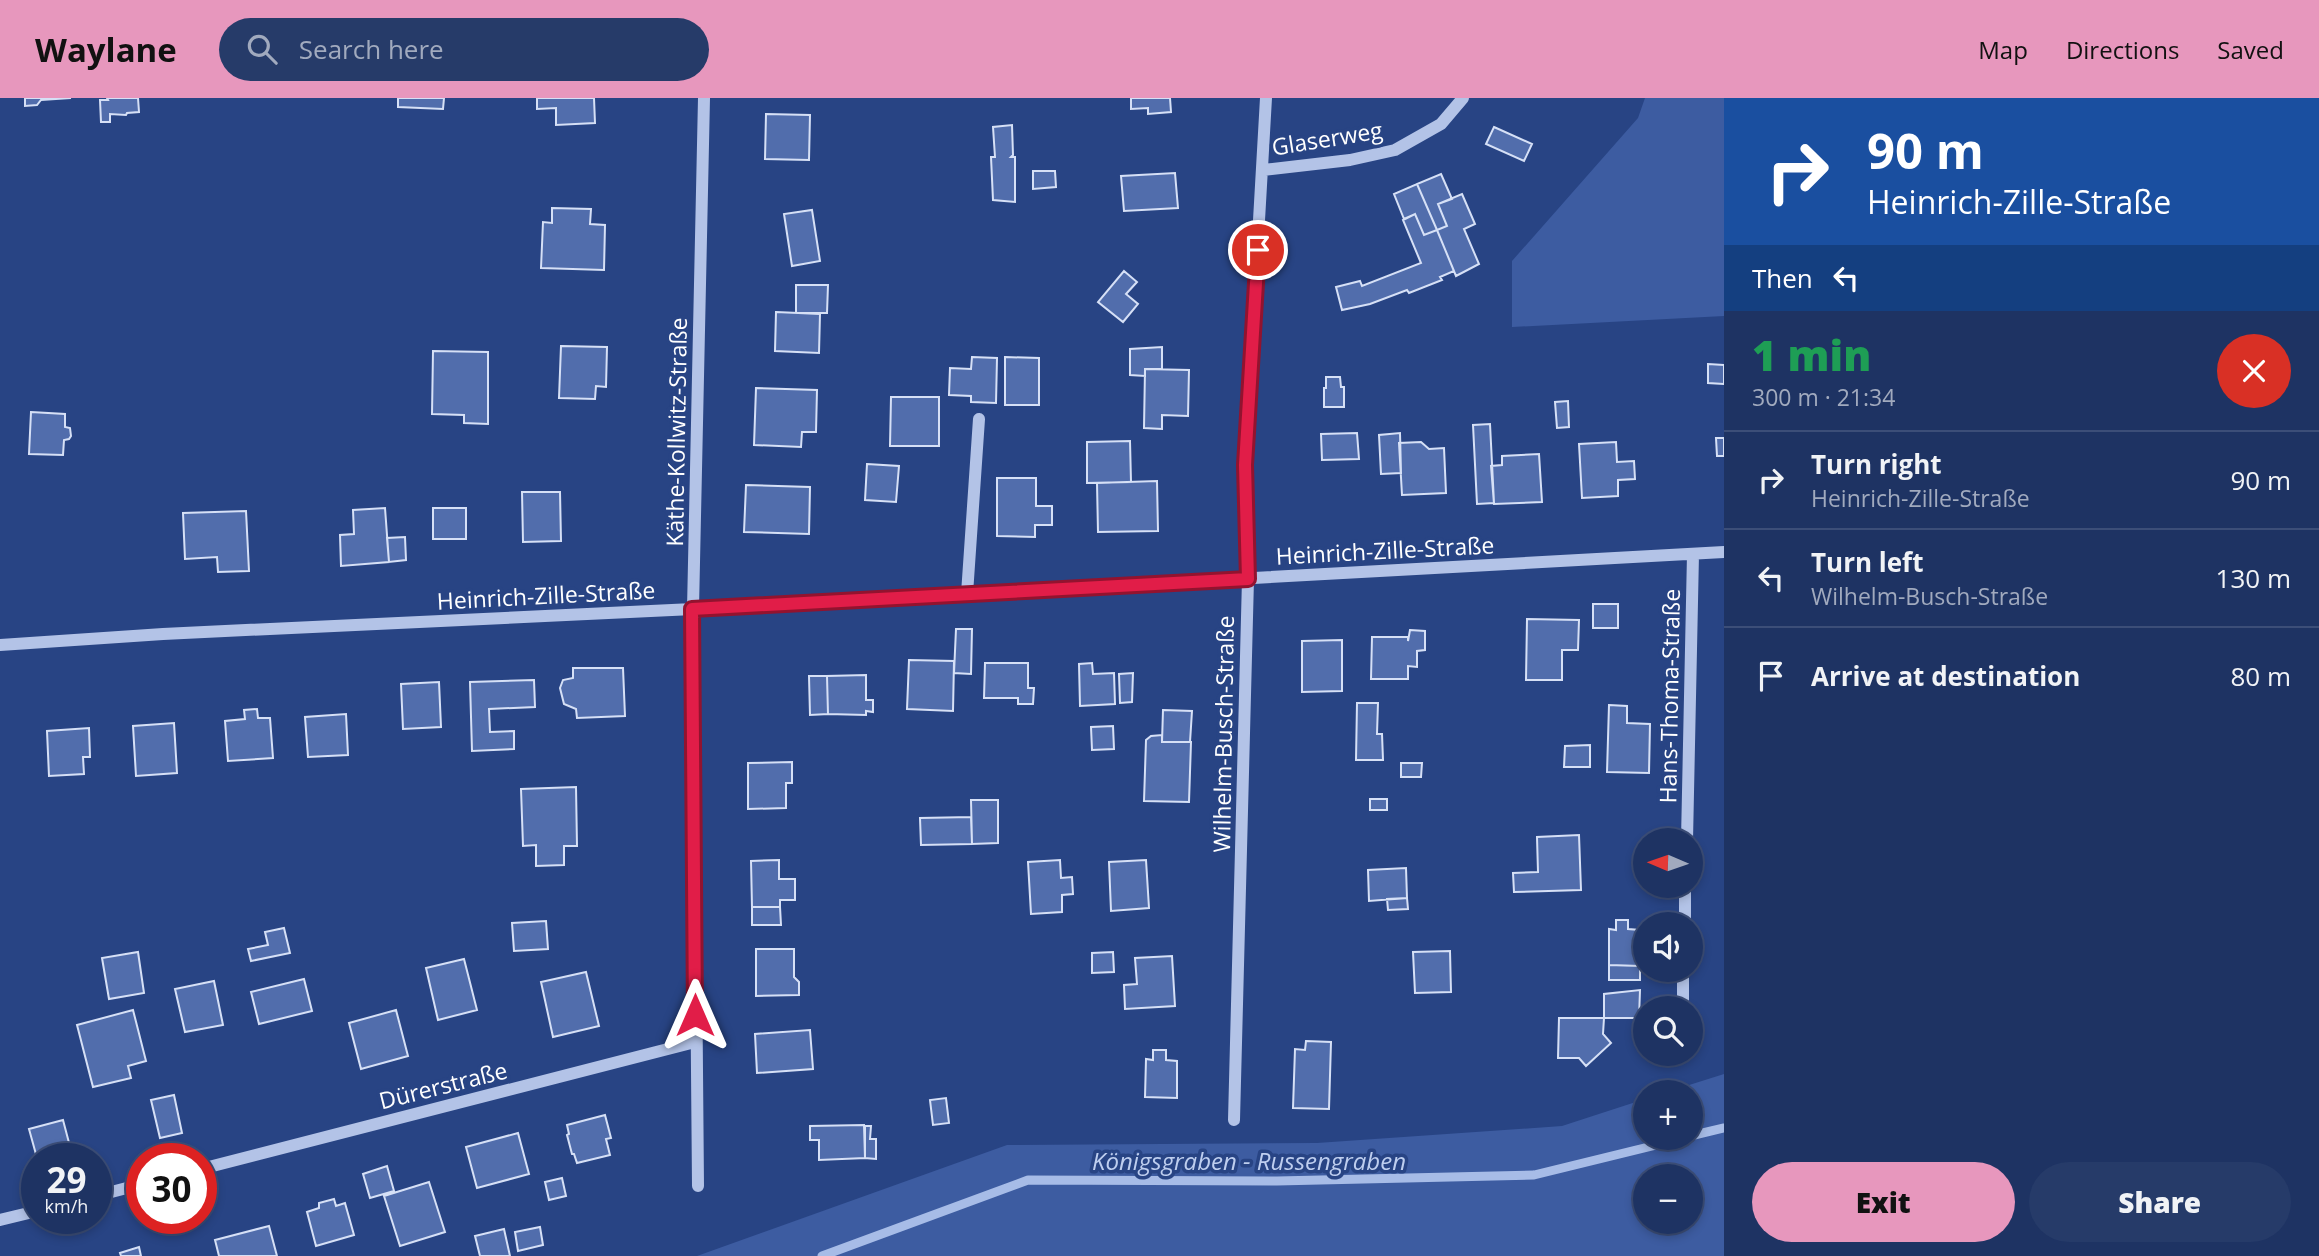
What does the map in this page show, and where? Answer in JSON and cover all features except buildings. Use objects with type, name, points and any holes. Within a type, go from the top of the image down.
[{"type":"street","name":"Käthe-Kollwitz-Straße","points":[[698,1186],[692,609],[704,98]]},
{"type":"street","name":"Wilhelm-Busch-Straße","points":[[1234,1120],[1248,579],[1245,465],[1266,98]]},
{"type":"street","name":"Glaserweg","points":[[1263,170],[1350,160],[1395,150],[1441,124],[1463,98]]},
{"type":"street","points":[[967,594],[979,419]]},
{"type":"street","name":"Heinrich-Zille-Straße","points":[[0,645],[163,634],[692,609],[1724,552]]},
{"type":"street","name":"Hans-Thoma-Straße","points":[[1686,828],[1693,554]]},
{"type":"street","name":"Dürerstraße","points":[[217,1165],[695,1042]]},
{"type":"street","points":[[0,1220],[21,1215]]},
{"type":"shaded area","points":[[1645,98],[1724,98],[1724,316],[1512,327],[1512,261],[1638,118]]},
{"type":"shaded area","points":[[1724,1074],[1724,1256],[697,1256],[1007,1145],[1317,1143],[1562,1126],[1633,1103],[1633,1150],[1703,1150],[1703,1081]]},
{"type":"waterway","name":"Königsgraben - Russengraben","points":[[1703,1133],[1724,1128]]},
{"type":"waterway","name":"Königsgraben - Russengraben","points":[[822,1256],[1028,1180],[1277,1181],[1534,1175],[1636,1150]]},
{"type":"route","points":[[695,1015],[692,609],[1248,579],[1245,465],[1258,250]]}]
